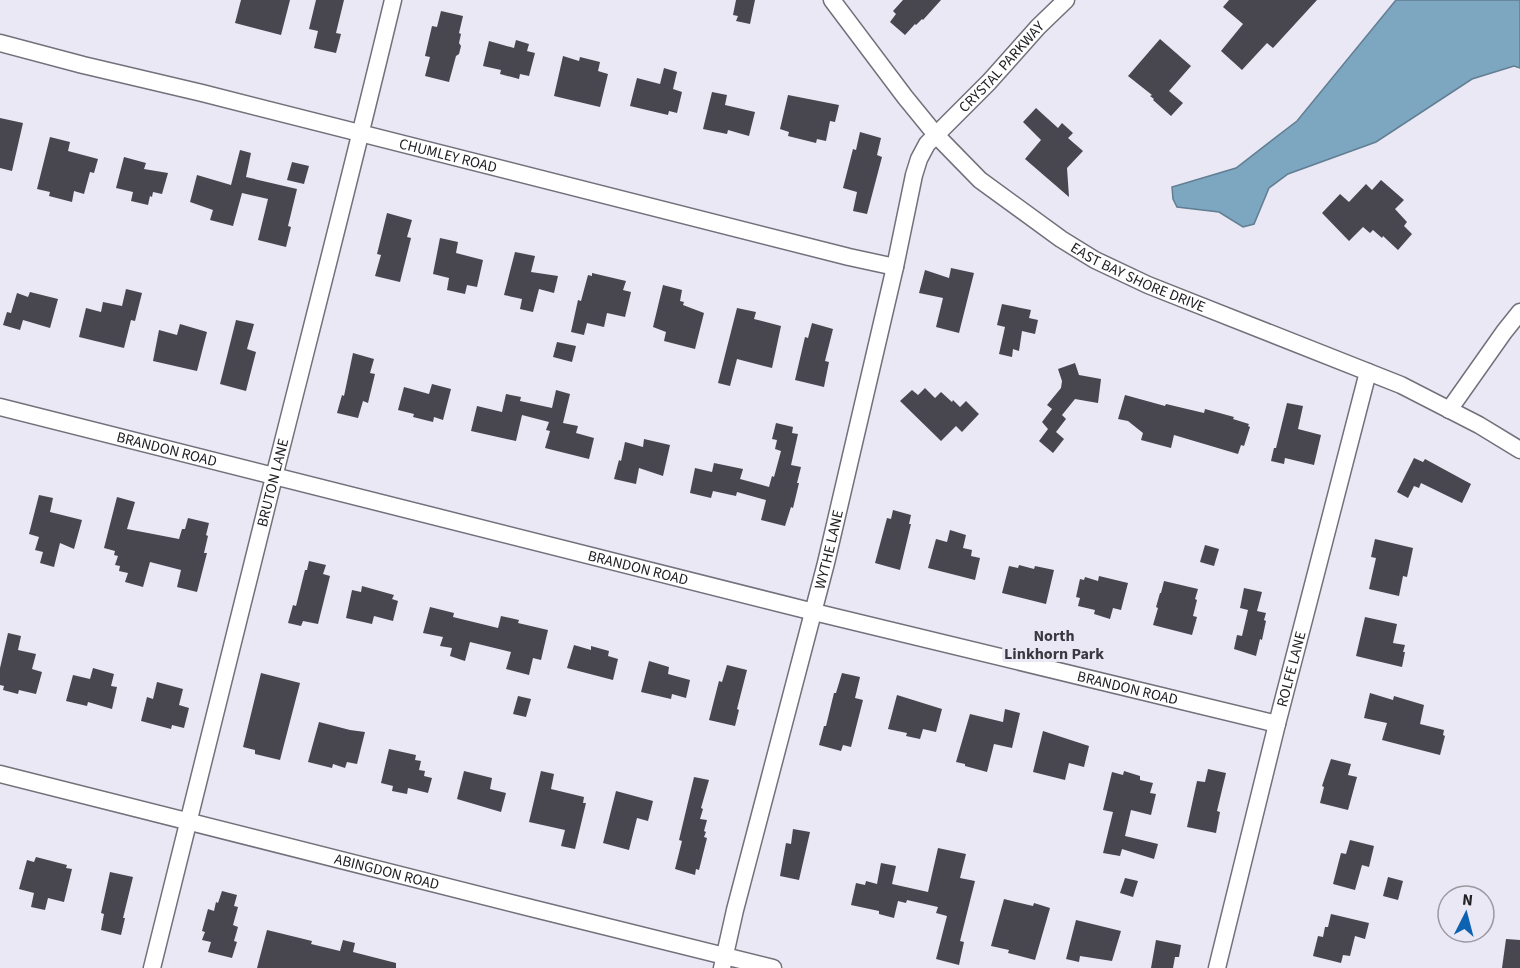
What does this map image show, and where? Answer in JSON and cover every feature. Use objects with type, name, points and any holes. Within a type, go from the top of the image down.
[{"type":"street","name":"BRUTON LANE","points":[[152,968],[393,0]]},
{"type":"street","name":"EAST BAY SHORE DRIVE","points":[[832,0],[936,135],[980,180],[1061,239],[1095,260],[1148,285],[1401,385],[1479,425],[1520,450]]},
{"type":"street","name":"CRYSTAL PARKWAY","points":[[936,135],[1066,0]]},
{"type":"street","name":"CHUMLEY ROAD","points":[[0,43],[895,267]]},
{"type":"street","name":"WYTHE LANE","points":[[723,962],[814,612],[895,267],[914,175],[927,144],[936,135]]},
{"type":"street","points":[[1449,410],[1520,312]]},
{"type":"street","name":"ROLFE LANE","points":[[1217,968],[1368,372]]},
{"type":"street","name":"BRANDON ROAD","points":[[0,407],[814,612],[1277,724]]},
{"type":"street","name":"ABINGDON ROAD","points":[[0,774],[723,962],[773,968]]},
{"type":"water","points":[[1396,0],[1520,0],[1520,68],[1514,66],[1472,79],[1376,142],[1288,174],[1269,188],[1254,224],[1243,227],[1219,212],[1177,207],[1173,199],[1172,187],[1236,168],[1297,121]]},
{"type":"building","points":[[241,0],[290,0],[281,35],[235,23]]},
{"type":"building","points":[[316,0],[344,0],[336,33],[341,34],[336,53],[314,48],[318,31],[309,29]]},
{"type":"building","points":[[736,0],[755,0],[750,24],[736,21],[738,16],[733,15]]},
{"type":"building","points":[[903,0],[941,0],[905,35],[890,22],[896,14],[893,11]]},
{"type":"building","points":[[1229,0],[1317,0],[1273,48],[1267,43],[1242,70],[1221,51],[1243,24],[1223,7]]},
{"type":"building","points":[[441,11],[463,16],[459,33],[461,34],[459,43],[461,46],[449,82],[425,76],[430,57],[425,56],[432,26],[437,27]]},
{"type":"building","points":[[1160,39],[1191,66],[1169,91],[1183,103],[1171,116],[1153,100],[1150,96],[1152,95],[1128,76]]},
{"type":"building","points":[[516,40],[529,44],[527,51],[535,53],[529,76],[520,74],[519,79],[500,74],[501,70],[483,66],[489,41],[514,48]]},
{"type":"building","points":[[563,56],[579,61],[580,57],[600,62],[598,71],[608,74],[600,107],[554,96]]},
{"type":"building","points":[[664,68],[677,72],[673,89],[682,92],[677,113],[669,111],[668,115],[630,106],[637,78],[660,84]]},
{"type":"building","points":[[712,92],[727,95],[725,105],[755,112],[749,136],[728,130],[727,134],[703,129]]},
{"type":"building","points":[[788,95],[839,105],[835,122],[830,121],[826,141],[817,139],[816,143],[788,136],[789,132],[780,129]]},
{"type":"building","points":[[1036,108],[1058,128],[1062,123],[1073,133],[1068,138],[1083,151],[1067,168],[1069,197],[1025,159],[1041,140],[1023,122]]},
{"type":"building","points":[[0,118],[23,123],[12,171],[0,168]]},
{"type":"building","points":[[860,132],[881,138],[877,155],[882,157],[867,214],[853,211],[857,192],[843,188]]},
{"type":"building","points":[[50,137],[70,142],[68,151],[98,159],[94,173],[90,172],[84,194],[74,191],[72,202],[49,196],[50,192],[37,189]]},
{"type":"building","points":[[240,150],[251,153],[246,177],[297,189],[288,226],[291,227],[286,247],[258,240],[268,199],[242,193],[233,226],[210,220],[213,210],[190,202],[197,175],[231,185]]},
{"type":"building","points":[[124,157],[146,163],[144,169],[168,173],[162,194],[153,192],[148,205],[131,201],[133,192],[116,188]]},
{"type":"building","points":[[292,162],[309,166],[304,184],[287,180]]},
{"type":"building","points":[[1381,180],[1404,200],[1395,209],[1407,222],[1404,226],[1412,234],[1398,250],[1383,236],[1382,238],[1373,230],[1370,233],[1363,227],[1349,241],[1322,213],[1340,194],[1349,202],[1366,184],[1372,190]]},
{"type":"building","points":[[387,213],[412,220],[407,237],[411,238],[400,282],[375,276],[381,255],[377,254]]},
{"type":"building","points":[[440,238],[458,242],[456,253],[483,260],[477,287],[467,285],[465,294],[447,290],[449,278],[433,274]]},
{"type":"building","points":[[515,252],[535,256],[531,272],[558,276],[554,293],[539,289],[533,312],[520,309],[522,299],[504,295]]},
{"type":"building","points":[[951,268],[974,273],[959,333],[936,327],[943,298],[919,293],[925,270],[949,278]]},
{"type":"building","points":[[592,273],[626,281],[623,290],[631,292],[625,317],[607,313],[604,327],[587,323],[584,335],[571,332],[578,300],[581,301],[588,275],[592,276]]},
{"type":"building","points":[[663,285],[682,290],[680,301],[684,302],[683,305],[704,313],[695,349],[664,341],[666,332],[653,327]]},
{"type":"building","points":[[126,289],[142,293],[135,321],[131,320],[124,348],[79,337],[86,308],[101,312],[103,302],[122,306]]},
{"type":"building","points":[[30,292],[58,299],[50,328],[23,320],[20,330],[3,325],[7,312],[11,313],[17,293],[28,297]]},
{"type":"building","points":[[1002,304],[1031,310],[1029,318],[1038,320],[1035,334],[1022,331],[1019,351],[1013,349],[1012,357],[999,354],[1005,327],[997,325]]},
{"type":"building","points":[[737,308],[756,312],[754,319],[781,326],[772,368],[737,359],[730,386],[718,383]]},
{"type":"building","points":[[236,320],[254,324],[247,349],[256,352],[246,391],[220,384]]},
{"type":"building","points":[[812,323],[833,329],[825,361],[829,362],[824,387],[795,380],[805,337],[808,338]]},
{"type":"building","points":[[180,324],[207,332],[197,371],[153,361],[159,330],[177,335]]},
{"type":"building","points":[[557,342],[576,346],[572,362],[553,357]]},
{"type":"building","points":[[353,353],[374,359],[370,373],[375,374],[368,403],[363,401],[358,418],[337,413],[342,395],[344,396]]},
{"type":"building","points":[[1075,363],[1079,375],[1101,379],[1098,403],[1075,399],[1062,415],[1066,419],[1056,432],[1064,439],[1053,453],[1039,441],[1048,429],[1042,422],[1052,409],[1047,405],[1061,388],[1062,381],[1058,369]]},
{"type":"building","points":[[432,384],[451,389],[443,420],[434,417],[433,422],[398,410],[404,387],[429,394]]},
{"type":"building","points":[[925,388],[935,398],[941,392],[960,407],[966,401],[979,414],[962,432],[956,426],[941,441],[900,401],[912,390],[918,395]]},
{"type":"building","points":[[556,390],[570,394],[563,423],[578,426],[576,433],[594,438],[589,459],[545,448],[550,431],[546,430],[549,422],[522,415],[516,441],[471,431],[477,406],[502,412],[506,394],[521,397],[520,401],[552,408]]},
{"type":"building","points":[[1125,395],[1165,406],[1166,404],[1204,413],[1205,409],[1234,417],[1233,419],[1249,424],[1244,446],[1241,445],[1238,454],[1174,435],[1171,448],[1141,440],[1143,433],[1128,421],[1118,419]]},
{"type":"building","points":[[1287,403],[1303,406],[1298,429],[1321,435],[1314,465],[1285,458],[1284,464],[1271,461]]},
{"type":"building","points":[[776,423],[793,427],[792,433],[798,434],[791,465],[801,467],[793,508],[791,507],[785,526],[761,520],[766,500],[737,492],[736,496],[713,491],[711,498],[690,493],[695,468],[712,472],[714,463],[743,469],[740,479],[769,487],[781,451],[775,449],[777,440],[772,439]]},
{"type":"building","points":[[644,439],[670,445],[663,476],[639,468],[636,484],[614,479],[625,442],[643,447]]},
{"type":"building","points":[[1414,458],[1423,462],[1425,459],[1471,484],[1462,503],[1421,483],[1419,488],[1414,486],[1408,498],[1397,492]]},
{"type":"building","points":[[39,495],[53,498],[50,512],[82,520],[74,549],[60,543],[54,567],[40,563],[43,552],[35,550],[39,537],[29,534]]},
{"type":"building","points":[[117,497],[135,502],[127,529],[179,539],[188,518],[209,523],[204,553],[207,553],[197,592],[177,587],[181,570],[150,562],[143,587],[125,582],[128,573],[119,571],[120,566],[115,565],[118,556],[114,555],[115,551],[104,548]]},
{"type":"building","points":[[893,510],[911,515],[900,570],[875,563],[887,518],[891,519]]},
{"type":"building","points":[[950,530],[966,535],[963,548],[972,550],[971,556],[980,558],[975,580],[928,568],[936,539],[947,542]]},
{"type":"building","points":[[1375,539],[1413,548],[1407,577],[1403,576],[1399,596],[1369,589],[1376,558],[1371,557]]},
{"type":"building","points":[[1205,545],[1219,549],[1214,566],[1200,562]]},
{"type":"building","points":[[309,561],[326,565],[323,574],[330,576],[318,624],[303,621],[301,626],[288,623],[293,605],[296,606]]},
{"type":"building","points":[[1019,565],[1034,569],[1035,566],[1054,570],[1046,604],[1002,593],[1009,566],[1018,568]]},
{"type":"building","points":[[1099,576],[1128,583],[1121,610],[1113,608],[1110,619],[1094,614],[1095,610],[1078,606],[1080,598],[1076,597],[1080,579],[1084,580],[1085,577],[1098,581]]},
{"type":"building","points":[[1164,581],[1198,589],[1193,616],[1197,617],[1192,635],[1153,625]]},
{"type":"building","points":[[362,586],[394,595],[392,599],[398,601],[393,621],[374,616],[372,624],[346,618],[352,590],[361,592]]},
{"type":"building","points":[[1244,588],[1262,592],[1257,611],[1266,613],[1262,640],[1260,639],[1256,656],[1234,649],[1237,635],[1242,636],[1248,610],[1240,608]]},
{"type":"building","points":[[430,607],[454,613],[453,617],[498,628],[501,616],[519,620],[518,623],[548,630],[541,660],[533,658],[529,675],[506,669],[511,652],[470,642],[465,661],[450,656],[452,648],[440,646],[443,637],[423,633]]},
{"type":"building","points":[[1365,617],[1397,624],[1393,643],[1405,645],[1402,667],[1356,656]]},
{"type":"building","points":[[8,633],[21,636],[18,650],[36,654],[32,669],[42,672],[36,694],[19,690],[18,694],[3,690],[4,686],[0,685],[0,668]]},
{"type":"building","points":[[574,645],[591,650],[591,646],[609,651],[608,656],[618,659],[613,680],[567,668]]},
{"type":"building","points":[[649,661],[669,667],[668,674],[690,680],[686,698],[672,694],[671,699],[641,692]]},
{"type":"building","points":[[727,665],[747,670],[735,726],[709,720],[719,681],[722,682]]},
{"type":"building","points":[[93,668],[114,674],[111,686],[117,687],[112,709],[88,702],[87,706],[66,701],[73,675],[90,679]]},
{"type":"building","points":[[261,673],[300,683],[280,760],[255,754],[255,750],[243,747]]},
{"type":"building","points":[[842,673],[860,677],[855,698],[863,700],[851,747],[843,745],[841,751],[819,745]]},
{"type":"building","points":[[157,682],[183,689],[179,705],[189,708],[184,728],[172,725],[171,729],[141,721],[147,697],[153,699]]},
{"type":"building","points":[[1370,693],[1393,700],[1394,696],[1424,705],[1420,724],[1444,730],[1443,735],[1445,736],[1440,755],[1382,740],[1387,723],[1364,718]]},
{"type":"building","points":[[897,695],[942,709],[936,732],[923,729],[920,739],[906,736],[907,733],[888,729]]},
{"type":"building","points":[[518,696],[531,699],[526,717],[513,714]]},
{"type":"building","points":[[1005,709],[1020,713],[1012,748],[994,744],[987,772],[956,762],[970,714],[1003,722]]},
{"type":"building","points":[[319,722],[365,732],[357,764],[347,762],[345,768],[333,764],[332,768],[308,762]]},
{"type":"building","points":[[1043,731],[1089,746],[1084,767],[1069,763],[1065,780],[1033,772]]},
{"type":"building","points":[[389,749],[416,755],[415,760],[421,761],[419,770],[425,771],[424,776],[432,778],[428,793],[408,788],[407,794],[392,791],[393,786],[381,783]]},
{"type":"building","points":[[1331,759],[1351,764],[1348,775],[1357,777],[1348,810],[1320,803],[1324,787],[1322,786]]},
{"type":"building","points":[[1208,769],[1226,773],[1217,811],[1220,812],[1216,833],[1187,827],[1197,781],[1205,782]]},
{"type":"building","points":[[464,771],[492,778],[490,789],[506,793],[501,812],[457,799]]},
{"type":"building","points":[[541,771],[554,774],[551,789],[584,797],[583,803],[586,803],[575,849],[561,846],[565,830],[529,822]]},
{"type":"building","points":[[1124,771],[1140,776],[1140,780],[1153,783],[1150,793],[1156,794],[1151,815],[1131,810],[1125,836],[1158,844],[1154,859],[1122,849],[1120,856],[1103,853],[1113,812],[1103,810],[1112,772],[1123,775]]},
{"type":"building","points":[[694,777],[709,780],[700,819],[707,820],[704,837],[707,838],[699,870],[696,869],[695,875],[675,869],[682,841],[679,840]]},
{"type":"building","points":[[616,791],[653,801],[648,821],[637,818],[629,850],[603,843]]},
{"type":"building","points":[[793,829],[810,832],[799,880],[780,876],[786,843],[791,844]]},
{"type":"building","points":[[1350,840],[1374,846],[1369,867],[1362,865],[1355,890],[1333,884],[1341,853],[1346,854]]},
{"type":"building","points":[[938,848],[966,854],[960,878],[975,881],[960,941],[964,942],[959,965],[936,959],[947,916],[936,913],[938,907],[907,900],[906,903],[898,901],[894,918],[879,914],[879,911],[851,905],[856,883],[865,885],[866,881],[877,884],[881,863],[896,866],[892,884],[928,892]]},
{"type":"building","points":[[36,857],[67,865],[66,868],[72,869],[64,902],[48,898],[45,910],[31,907],[34,893],[19,889],[27,860],[34,862]]},
{"type":"building","points":[[110,872],[133,877],[121,935],[101,930],[104,914],[101,913]]},
{"type":"building","points":[[1388,877],[1403,881],[1398,900],[1383,896]]},
{"type":"building","points":[[1125,878],[1138,881],[1133,897],[1120,893]]},
{"type":"building","points":[[222,891],[237,895],[234,906],[238,907],[233,925],[238,927],[234,941],[237,942],[232,958],[208,952],[211,942],[202,940],[208,909],[214,911]]},
{"type":"building","points":[[1004,899],[1033,906],[1034,903],[1050,908],[1035,960],[991,946]]},
{"type":"building","points":[[1331,914],[1369,923],[1365,939],[1355,936],[1350,956],[1343,955],[1341,963],[1313,956],[1318,936],[1323,937]]},
{"type":"building","points":[[1076,920],[1121,931],[1112,961],[1080,956],[1079,962],[1066,959]]},
{"type":"building","points":[[267,930],[312,941],[311,944],[340,951],[343,940],[355,943],[353,952],[396,963],[396,968],[257,968]]},
{"type":"building","points":[[1506,939],[1520,940],[1520,968],[1502,968]]},
{"type":"building","points":[[1156,940],[1181,945],[1179,957],[1175,957],[1173,968],[1151,968]]},
{"type":"district","name":"North Linkhorn Park","points":[[1054,645]]}]
